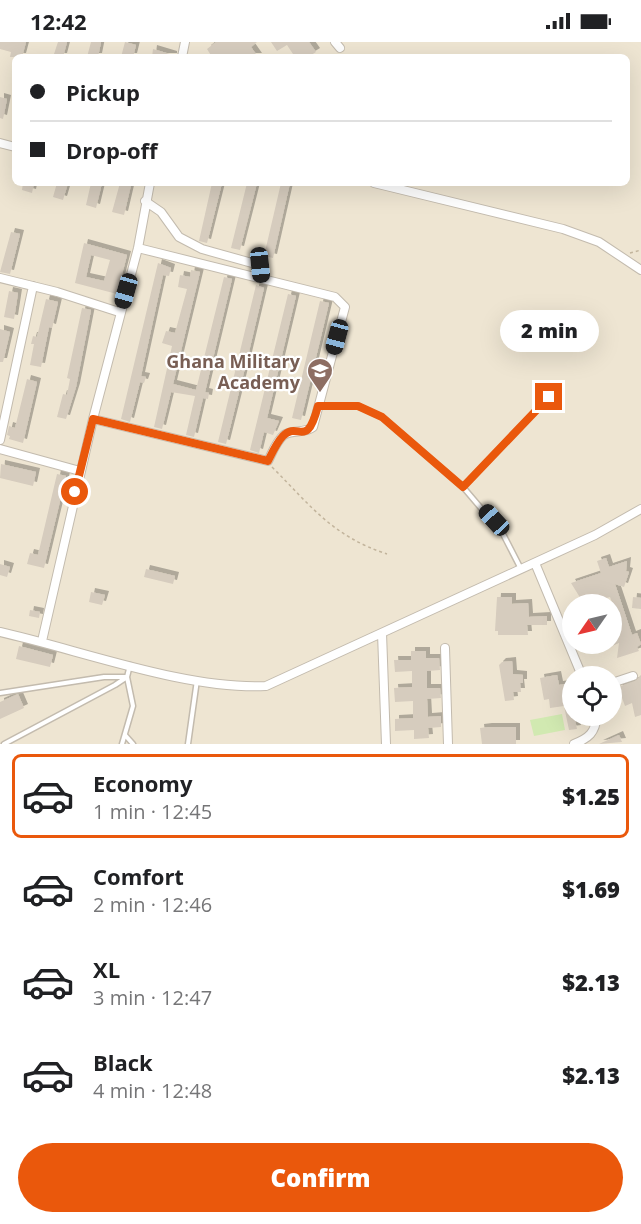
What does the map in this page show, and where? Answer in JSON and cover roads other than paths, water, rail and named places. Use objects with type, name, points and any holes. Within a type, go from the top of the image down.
[{"type":"street","points":[[42,641],[80,471],[119,312],[138,248],[149,186]]},
{"type":"street","points":[[386,186],[563,229],[599,242],[641,270]]},
{"type":"street","points":[[145,201],[161,212],[179,237],[202,249],[260,265],[261,279]]},
{"type":"street","points":[[93,419],[268,461],[282,436],[286,433],[308,431],[313,427],[345,307],[335,297],[138,248]]},
{"type":"street","points":[[0,278],[119,312]]},
{"type":"street","points":[[0,440],[33,286]]},
{"type":"street","points":[[0,449],[80,471]]},
{"type":"street","points":[[0,632],[130,665],[197,679],[250,687],[266,686],[595,535],[641,509]]},
{"type":"street","points":[[535,562],[578,666]]},
{"type":"street","points":[[382,633],[386,744]]},
{"type":"street","points":[[444,648],[448,744]]},
{"type":"street","points":[[622,680],[633,676]]},
{"type":"street","points":[[573,744],[588,739],[596,726]]},
{"type":"lane","points":[[463,487],[549,397]]},
{"type":"lane","points":[[318,406],[358,406],[382,417],[463,487],[503,534],[521,569]]},
{"type":"lane","points":[[122,744],[133,700],[127,677],[130,665]]},
{"type":"lane","points":[[0,693],[92,678],[127,677]]},
{"type":"lane","points":[[4,744],[127,677]]},
{"type":"lane","points":[[188,744],[197,679]]},
{"type":"lane","points":[[125,734],[133,744]]},
{"type":"place","name":"Ghana Military Academy","points":[[320,394]]}]
